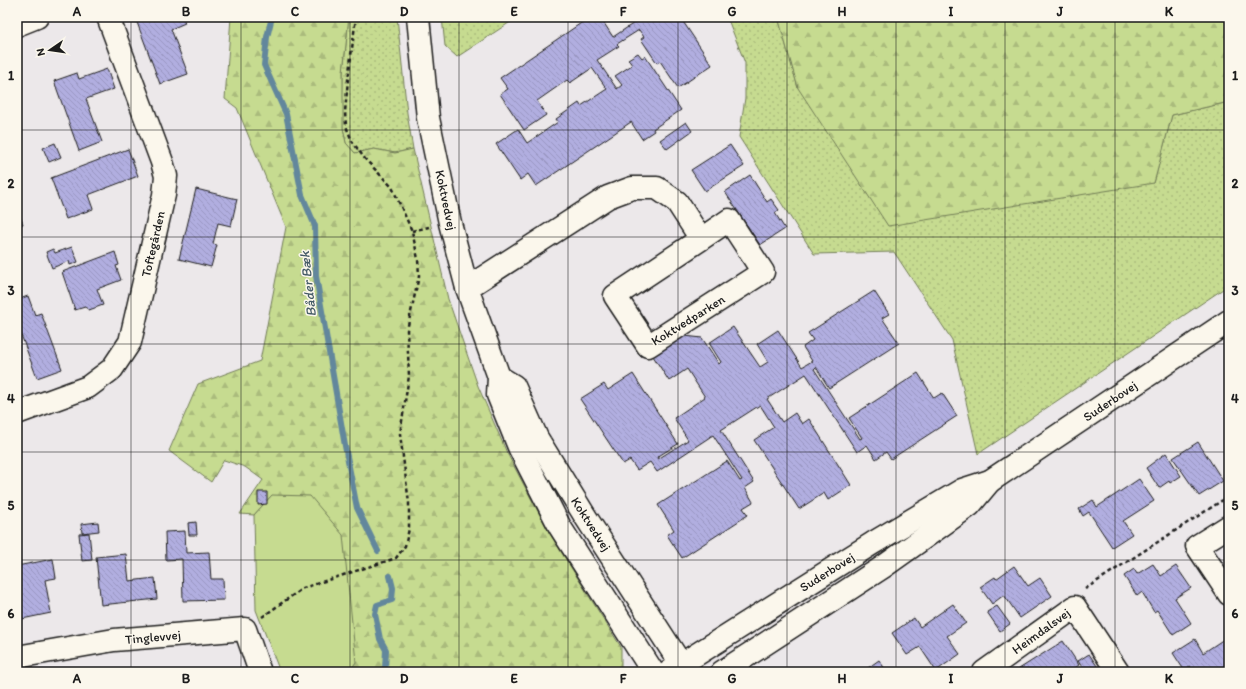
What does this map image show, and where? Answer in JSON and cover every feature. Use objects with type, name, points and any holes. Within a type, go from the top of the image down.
[{"type":"street","points":[[17,25],[37,17]]},
{"type":"street","name":"Toftegården","points":[[17,413],[88,387],[112,369],[130,342],[164,195],[166,176],[162,162],[108,17]]},
{"type":"street","name":"Koktvedvej","points":[[418,17],[428,118],[450,223],[467,288],[499,377],[498,395],[519,447],[560,527],[653,672]]},
{"type":"street","points":[[467,288],[608,197],[632,188],[657,188],[677,202],[701,239]]},
{"type":"street","name":"Koktvedparken","points":[[730,220],[763,272],[648,346],[615,296],[701,239],[730,220]]},
{"type":"street","name":"Suderbovej","points":[[679,669],[873,543],[962,490],[990,481],[1229,321]]},
{"type":"street","name":"Koktvedvej","points":[[499,377],[514,386],[537,438],[679,669]]},
{"type":"street","name":"Suderbovej","points":[[722,672],[883,567],[970,505],[990,481]]},
{"type":"street","points":[[1229,526],[1197,546],[1229,594]]},
{"type":"street","name":"Heimdalsvej","points":[[984,672],[1075,607],[1118,672]]},
{"type":"street","points":[[245,629],[260,672]]},
{"type":"street","name":"Tinglevvej","points":[[17,657],[114,640],[245,629]]},
{"type":"path","points":[[245,629],[303,588],[396,558],[405,546],[409,529],[409,503],[400,434],[409,376],[408,330],[419,276],[418,259],[412,231],[392,187],[365,159],[352,141],[346,126],[348,80],[356,17]]},
{"type":"path","points":[[1075,607],[1072,597],[1229,496]]},
{"type":"green space","points":[[231,17],[349,17],[343,72],[343,128],[346,143],[355,153],[374,149],[395,153],[413,149],[448,299],[478,386],[507,453],[550,534],[621,647],[621,672],[349,672],[356,662],[272,495],[254,515],[240,514],[263,480],[245,467],[224,460],[211,482],[169,451],[198,384],[260,361],[286,227],[237,108],[225,99]]},
{"type":"green space","points":[[349,17],[397,17],[407,113],[413,149],[395,153],[374,149],[355,153],[346,143],[342,117],[343,72]]},
{"type":"green space","points":[[442,17],[518,17],[457,57],[445,46]]},
{"type":"green space","points":[[727,17],[778,17],[798,88],[1154,183],[1172,115],[1229,102],[1229,285],[978,454],[952,340],[894,252],[814,254],[739,137],[745,98],[745,63]]},
{"type":"green space","points":[[778,17],[1229,17],[1229,102],[1172,115],[1154,183],[888,226],[798,88]]},
{"type":"green space","points":[[272,495],[310,496],[343,535],[356,662],[349,672],[280,672],[256,610],[254,515]]},
{"type":"building","points":[[135,17],[183,17],[185,23],[171,29],[188,74],[160,84]]},
{"type":"building","points":[[590,17],[600,17],[613,37],[634,23],[630,17],[680,17],[712,65],[678,88],[660,61],[657,63],[641,39],[644,37],[639,30],[617,44],[619,46],[597,60],[617,89],[622,85],[615,76],[632,65],[628,59],[638,53],[642,58],[645,56],[681,110],[653,129],[654,131],[642,139],[631,122],[536,186],[528,174],[520,180],[496,144],[518,129],[527,143],[558,122],[556,119],[579,103],[581,106],[607,89],[592,68],[570,83],[567,80],[537,101],[546,115],[524,130],[500,94],[508,89],[500,78]]},
{"type":"building","points":[[107,69],[114,89],[86,99],[102,142],[79,151],[54,81],[77,73],[79,79]]},
{"type":"building","points":[[686,122],[692,131],[667,149],[660,140]]},
{"type":"building","points":[[55,143],[61,157],[49,162],[43,148]]},
{"type":"building","points":[[730,145],[744,166],[705,191],[691,170]]},
{"type":"building","points":[[128,149],[138,176],[88,195],[93,209],[66,219],[51,178]]},
{"type":"building","points":[[17,158],[21,169],[17,170]]},
{"type":"building","points":[[750,175],[767,202],[771,199],[779,210],[775,213],[785,229],[760,245],[725,192]]},
{"type":"building","points":[[196,189],[237,199],[231,226],[218,223],[213,244],[217,245],[211,267],[179,259]]},
{"type":"building","points":[[17,209],[23,224],[17,226]]},
{"type":"building","points":[[72,247],[78,262],[70,265],[69,261],[52,268],[46,252],[53,249],[55,253]]},
{"type":"building","points":[[115,252],[119,265],[116,266],[121,280],[97,289],[103,305],[89,310],[85,307],[75,310],[62,272]]},
{"type":"building","points":[[874,291],[889,314],[882,318],[899,343],[829,388],[816,367],[814,369],[860,439],[862,438],[849,418],[918,373],[934,398],[942,393],[957,416],[891,459],[886,452],[876,459],[867,445],[857,452],[806,374],[767,399],[782,422],[795,413],[802,424],[809,419],[851,485],[828,500],[824,493],[799,509],[754,440],[774,427],[760,405],[721,430],[754,482],[745,488],[753,502],[743,508],[748,515],[682,558],[667,535],[674,530],[658,505],[727,461],[740,481],[742,480],[713,435],[657,472],[650,462],[637,470],[630,460],[623,464],[580,399],[604,384],[608,390],[633,374],[678,444],[657,457],[658,459],[688,440],[674,418],[705,397],[687,369],[669,381],[653,356],[685,336],[702,338],[719,364],[721,362],[709,343],[733,327],[760,367],[768,362],[757,344],[778,330],[802,367],[812,361],[803,347],[813,340],[808,333]]},
{"type":"building","points":[[28,296],[35,315],[41,313],[62,369],[37,378],[17,324],[17,300]]},
{"type":"building","points":[[1198,442],[1223,481],[1199,496],[1173,458]]},
{"type":"building","points":[[1166,453],[1181,476],[1170,483],[1169,481],[1159,488],[1146,468]]},
{"type":"building","points":[[1139,479],[1154,501],[1123,521],[1132,534],[1112,547],[1089,512],[1083,516],[1079,509],[1093,500],[1097,507]]},
{"type":"building","points":[[258,492],[267,492],[267,504],[258,505]]},
{"type":"building","points":[[98,522],[99,531],[82,533],[81,524]]},
{"type":"building","points":[[196,522],[197,535],[189,535],[188,523]]},
{"type":"building","points":[[185,531],[186,553],[209,552],[211,579],[223,579],[224,600],[183,601],[182,559],[166,560],[165,532]]},
{"type":"building","points":[[89,533],[92,560],[82,561],[79,534]]},
{"type":"building","points":[[126,554],[129,581],[155,578],[157,599],[101,605],[96,557]]},
{"type":"building","points":[[53,559],[56,578],[45,580],[51,613],[22,619],[17,591],[17,566]]},
{"type":"building","points":[[1153,564],[1161,576],[1176,566],[1191,588],[1175,598],[1191,623],[1173,635],[1157,610],[1154,612],[1142,592],[1137,596],[1124,576],[1134,569],[1137,574]]},
{"type":"building","points":[[1014,566],[1028,586],[1040,578],[1052,596],[1020,618],[1004,595],[992,604],[980,587],[995,577],[996,579]]},
{"type":"building","points":[[953,604],[966,623],[947,636],[960,654],[936,671],[920,647],[907,655],[892,633],[914,618],[920,627]]},
{"type":"building","points":[[997,606],[1010,624],[1000,631],[987,612]]},
{"type":"building","points":[[1195,639],[1203,653],[1224,639],[1229,647],[1229,667],[1222,672],[1194,672],[1190,666],[1184,670],[1173,653]]},
{"type":"building","points":[[1063,641],[1079,665],[1069,672],[1021,672],[1019,669]]},
{"type":"building","points":[[1089,654],[1101,672],[1085,672],[1078,661]]},
{"type":"building","points":[[879,660],[887,672],[858,672],[863,668],[865,670]]},
{"type":"building","points":[[103,668],[105,672],[95,672]]},
{"type":"waterway","name":"Båder Bæk","points":[[272,17],[267,37],[264,65],[286,114],[302,195],[315,226],[316,276],[357,508],[378,551]]},
{"type":"waterway","name":"Båder Bæk","points":[[381,672],[385,668],[386,650],[380,639],[375,614],[377,605],[392,600],[393,588],[390,576]]}]
